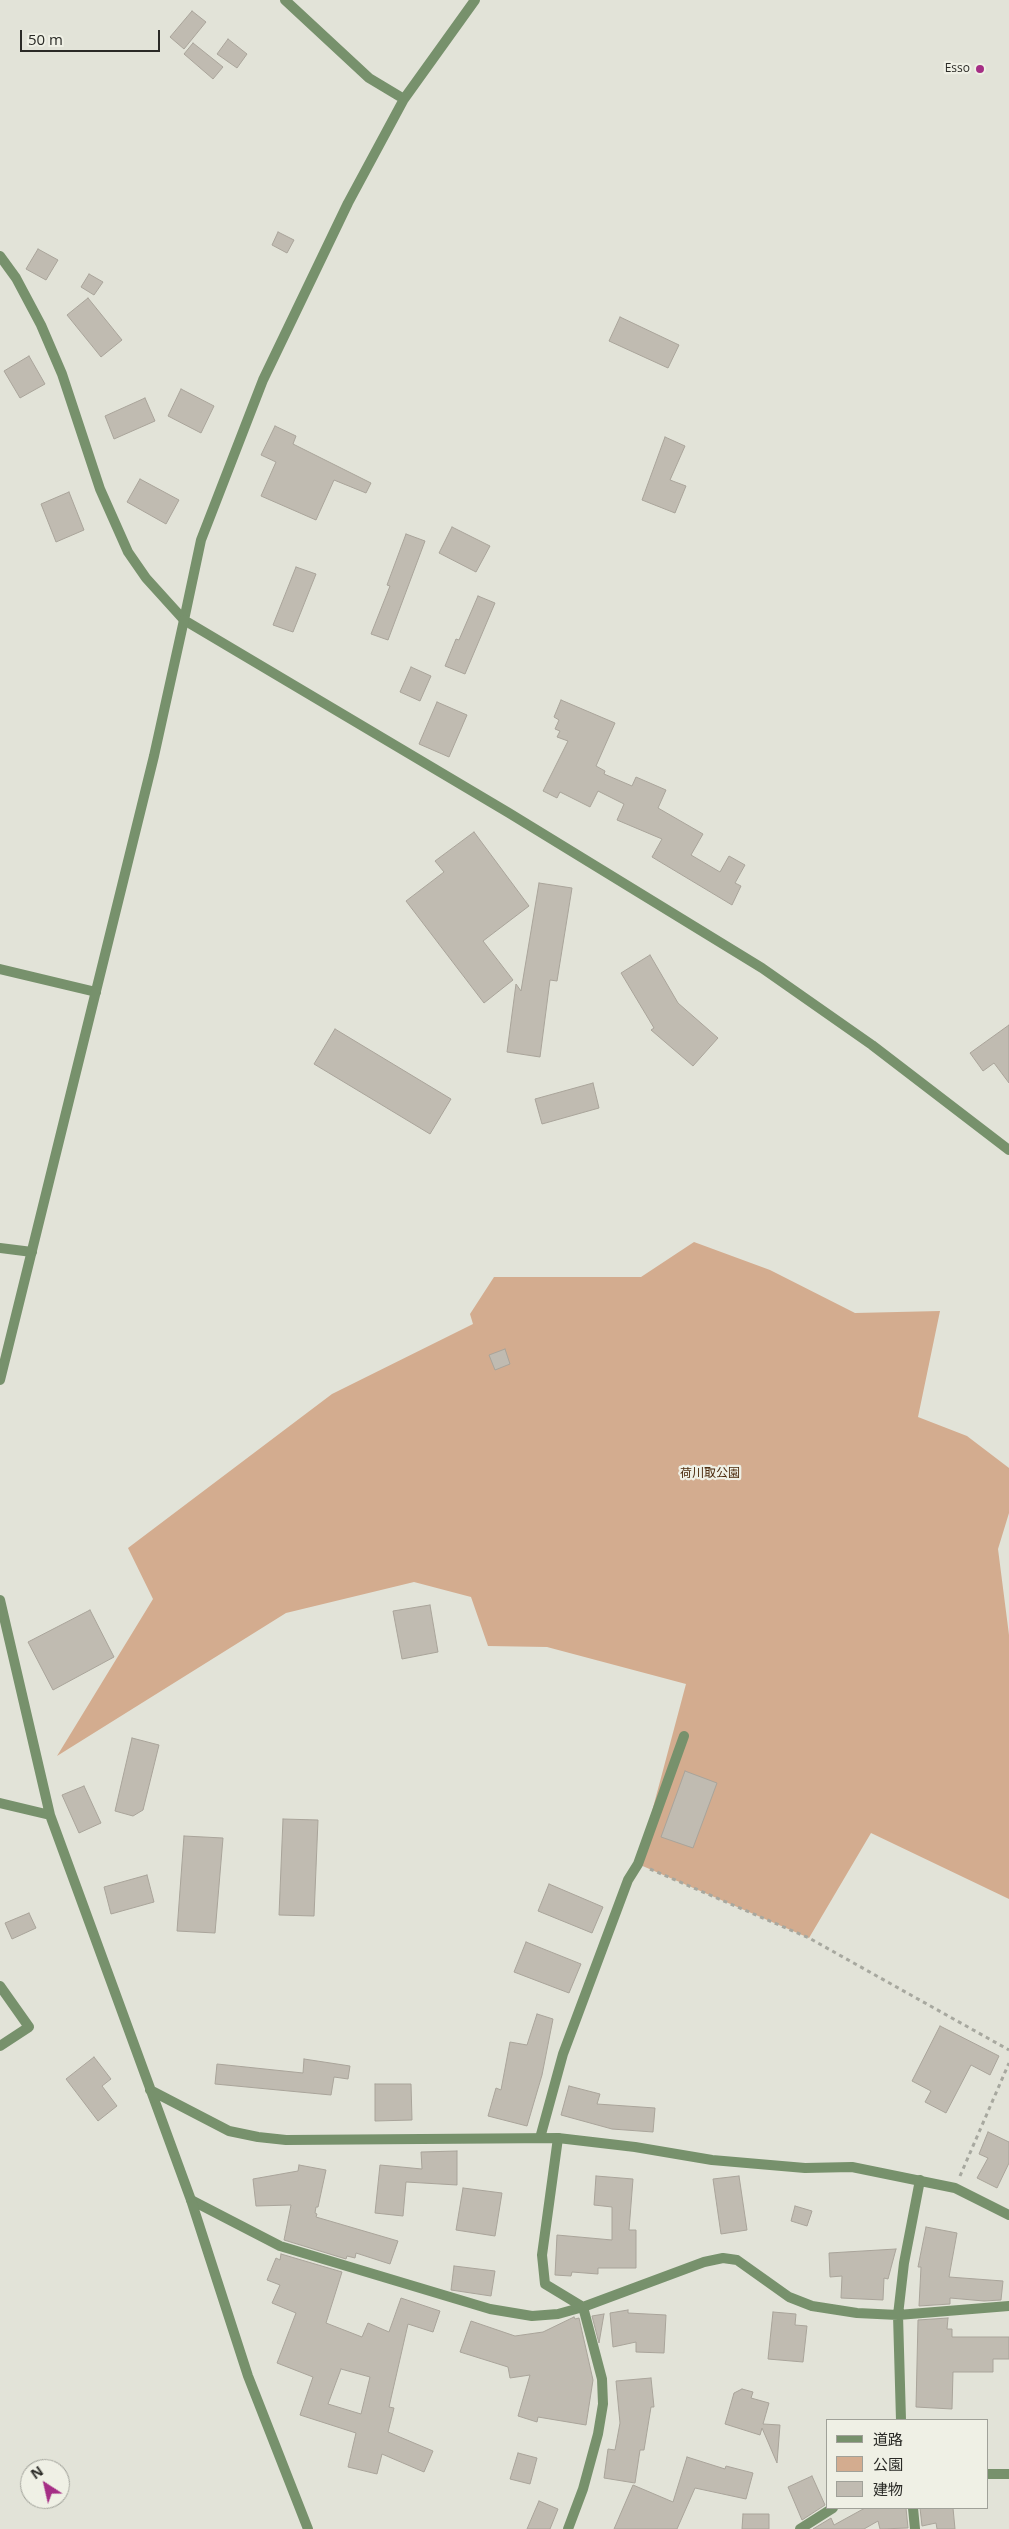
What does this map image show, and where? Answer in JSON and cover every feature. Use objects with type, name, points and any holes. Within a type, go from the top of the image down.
[{"type":"street","points":[[285,0],[369,78],[404,99]]},
{"type":"street","points":[[0,1380],[154,756],[201,540],[263,380],[348,203],[404,99],[475,0]]},
{"type":"street","points":[[0,256],[30,304],[51,350],[83,434],[100,489],[128,552],[146,578],[184,620],[509,813],[762,968],[872,1045],[1009,1150]]},
{"type":"street","points":[[0,969],[96,992]]},
{"type":"street","points":[[0,1248],[32,1252]]},
{"type":"street","points":[[0,1600],[50,1815],[191,2200],[248,2376],[308,2529]]},
{"type":"street","points":[[540,2138],[563,2054],[628,1880],[638,1864],[684,1736]]},
{"type":"street","points":[[0,1803],[50,1815]]},
{"type":"street","points":[[0,1986],[29,2027],[0,2046]]},
{"type":"street","points":[[150,2090],[229,2131],[258,2137],[286,2140],[558,2138],[635,2147],[712,2160],[805,2168],[852,2167],[955,2188],[1009,2215]]},
{"type":"street","points":[[558,2138],[542,2255],[545,2284],[583,2307],[602,2379],[603,2404],[583,2489],[568,2529]]},
{"type":"street","points":[[901,2419],[898,2315],[920,2180]]},
{"type":"street","points":[[191,2200],[280,2246],[490,2310],[532,2316],[558,2314],[583,2307],[704,2262],[723,2258],[737,2260],[789,2297],[812,2306],[857,2313],[898,2315],[1009,2306]]},
{"type":"street","points":[[989,2474],[1009,2474]]},
{"type":"street","points":[[800,2529],[831,2509]]},
{"type":"street","points":[[912,2509],[915,2529]]},
{"type":"path","points":[[638,1864],[809,1938],[1009,2050]]},
{"type":"path","points":[[955,2188],[1009,2063]]},
{"type":"green space","name":"荷川取公園","points":[[694,1242],[770,1270],[855,1313],[940,1311],[918,1417],[967,1436],[1009,1468],[1009,1513],[998,1549],[1009,1635],[1009,1899],[871,1833],[809,1938],[638,1864],[686,1684],[547,1647],[488,1646],[471,1597],[414,1582],[286,1613],[57,1756],[153,1599],[128,1548],[332,1394],[473,1324],[470,1314],[494,1277],[641,1277]]},
{"type":"building","points":[[192,11],[206,22],[184,49],[170,37]]},
{"type":"building","points":[[228,39],[247,54],[237,68],[217,54]]},
{"type":"building","points":[[193,43],[223,67],[213,79],[184,54]]},
{"type":"building","points":[[278,232],[294,240],[287,253],[272,245]]},
{"type":"building","points":[[38,249],[58,260],[46,280],[26,269]]},
{"type":"building","points":[[89,274],[103,282],[94,295],[81,287]]},
{"type":"building","points":[[88,298],[122,340],[101,357],[67,315]]},
{"type":"building","points":[[620,317],[679,345],[668,368],[609,341]]},
{"type":"building","points":[[29,356],[45,384],[20,398],[4,371]]},
{"type":"building","points":[[181,389],[214,406],[201,433],[168,416]]},
{"type":"building","points":[[145,398],[155,421],[114,439],[105,416]]},
{"type":"building","points":[[275,426],[296,436],[293,444],[371,483],[366,493],[334,480],[316,520],[261,496],[276,462],[261,455]]},
{"type":"building","points":[[665,437],[685,446],[670,480],[686,486],[675,513],[642,500]]},
{"type":"building","points":[[140,479],[179,500],[166,524],[127,502]]},
{"type":"building","points":[[69,492],[84,530],[56,542],[41,504]]},
{"type":"building","points":[[452,527],[490,546],[476,572],[439,553]]},
{"type":"building","points":[[406,534],[425,541],[388,640],[371,634],[390,586],[387,585]]},
{"type":"building","points":[[296,567],[316,574],[293,632],[273,625]]},
{"type":"building","points":[[478,596],[495,603],[465,674],[445,666],[456,639],[459,640]]},
{"type":"building","points":[[411,667],[431,676],[420,701],[400,692]]},
{"type":"building","points":[[561,700],[615,723],[596,766],[605,771],[604,774],[632,786],[636,777],[666,790],[658,808],[703,834],[691,855],[720,872],[729,856],[745,865],[735,883],[741,886],[732,905],[652,857],[662,839],[617,820],[624,804],[598,791],[590,807],[560,792],[557,798],[543,791],[568,741],[557,737],[560,731],[555,729],[559,720],[554,717]]},
{"type":"building","points":[[437,702],[467,715],[449,757],[419,744]]},
{"type":"building","points":[[474,832],[529,906],[483,941],[513,980],[484,1003],[406,901],[444,872],[435,861]]},
{"type":"building","points":[[539,883],[572,888],[557,981],[550,980],[540,1057],[507,1052],[516,984],[521,991]]},
{"type":"building","points":[[650,955],[678,1003],[718,1038],[693,1066],[651,1030],[654,1028],[621,973]]},
{"type":"building","points":[[1009,1025],[1009,1083],[994,1063],[983,1071],[970,1053]]},
{"type":"building","points":[[335,1029],[451,1099],[430,1134],[314,1064]]},
{"type":"building","points":[[593,1083],[599,1108],[542,1124],[535,1099]]},
{"type":"building","points":[[505,1349],[510,1364],[495,1370],[489,1355]]},
{"type":"building","points":[[430,1605],[438,1652],[402,1659],[393,1611]]},
{"type":"building","points":[[90,1610],[114,1657],[53,1690],[28,1642]]},
{"type":"building","points":[[132,1738],[159,1745],[143,1810],[133,1816],[115,1811]]},
{"type":"building","points":[[685,1771],[717,1783],[693,1848],[661,1837]]},
{"type":"building","points":[[84,1786],[101,1823],[79,1833],[62,1795]]},
{"type":"building","points":[[283,1819],[318,1820],[314,1916],[279,1915]]},
{"type":"building","points":[[184,1836],[223,1838],[215,1933],[177,1931]]},
{"type":"building","points":[[147,1875],[154,1902],[111,1914],[104,1887]]},
{"type":"building","points":[[549,1884],[603,1907],[592,1933],[538,1911]]},
{"type":"building","points":[[29,1913],[36,1928],[12,1939],[5,1923]]},
{"type":"building","points":[[526,1942],[581,1964],[569,1993],[514,1972]]},
{"type":"building","points":[[537,2014],[553,2019],[542,2075],[527,2126],[488,2116],[496,2088],[501,2090],[510,2042],[527,2045]]},
{"type":"building","points":[[940,2026],[999,2056],[990,2075],[971,2065],[946,2113],[925,2102],[931,2091],[912,2081]]},
{"type":"building","points":[[94,2057],[111,2079],[102,2086],[117,2106],[98,2121],[66,2079]]},
{"type":"building","points":[[304,2059],[350,2066],[348,2079],[334,2077],[331,2095],[215,2084],[217,2064],[303,2073]]},
{"type":"building","points":[[375,2084],[411,2084],[412,2120],[375,2121]]},
{"type":"building","points":[[569,2086],[600,2094],[597,2104],[655,2108],[653,2132],[612,2129],[561,2115]]},
{"type":"building","points":[[988,2132],[1009,2142],[1009,2163],[997,2188],[977,2178],[988,2158],[979,2154]]},
{"type":"building","points":[[457,2151],[457,2185],[406,2182],[403,2216],[375,2213],[380,2165],[422,2169],[421,2152]]},
{"type":"building","points":[[299,2165],[326,2170],[318,2207],[316,2207],[316,2217],[398,2241],[390,2264],[356,2253],[355,2258],[347,2256],[346,2259],[284,2240],[291,2205],[256,2206],[253,2179],[298,2171]]},
{"type":"building","points":[[596,2176],[633,2179],[629,2230],[636,2230],[636,2268],[598,2268],[598,2274],[572,2272],[571,2276],[555,2275],[557,2235],[612,2240],[612,2207],[594,2205]]},
{"type":"building","points":[[739,2176],[747,2230],[721,2234],[713,2179]]},
{"type":"building","points":[[463,2188],[502,2193],[495,2236],[456,2230]]},
{"type":"building","points":[[795,2206],[812,2211],[807,2226],[791,2221]]},
{"type":"building","points":[[926,2227],[957,2233],[949,2277],[1003,2281],[1001,2300],[984,2301],[950,2298],[950,2304],[919,2306],[921,2267],[918,2267]]},
{"type":"building","points":[[896,2249],[888,2279],[884,2278],[883,2300],[841,2298],[842,2276],[830,2277],[829,2253]]},
{"type":"building","points":[[281,2254],[342,2272],[326,2323],[362,2337],[368,2323],[389,2332],[401,2298],[440,2311],[433,2332],[408,2324],[389,2407],[394,2408],[388,2432],[433,2451],[424,2472],[382,2454],[377,2474],[348,2467],[356,2433],[300,2415],[313,2377],[277,2363],[296,2313],[272,2303],[280,2285],[267,2280],[276,2258],[280,2260]],"holes":[[[341,2369],[370,2377],[361,2414],[328,2404]]]},
{"type":"building","points":[[454,2266],[495,2271],[491,2296],[451,2290]]},
{"type":"building","points":[[628,2310],[628,2313],[666,2315],[664,2353],[636,2352],[636,2342],[613,2347],[610,2313]]},
{"type":"building","points":[[773,2312],[796,2314],[795,2325],[807,2326],[803,2362],[768,2359]]},
{"type":"building","points":[[604,2314],[599,2343],[592,2316]]},
{"type":"building","points":[[574,2317],[575,2319],[579,2318],[593,2380],[586,2425],[538,2417],[537,2422],[518,2416],[530,2375],[510,2378],[508,2367],[460,2352],[471,2321],[515,2336],[543,2332]]},
{"type":"building","points":[[948,2318],[947,2329],[952,2329],[952,2337],[1009,2337],[1009,2359],[993,2359],[993,2372],[953,2372],[952,2409],[916,2407],[918,2320]]},
{"type":"building","points":[[651,2378],[654,2407],[651,2407],[644,2450],[640,2450],[635,2483],[604,2478],[608,2449],[615,2450],[620,2423],[616,2381]]},
{"type":"building","points":[[742,2389],[753,2392],[751,2398],[769,2403],[763,2424],[780,2425],[777,2463],[762,2428],[760,2435],[725,2424],[734,2393]]},
{"type":"building","points":[[518,2453],[537,2458],[530,2484],[510,2479]]},
{"type":"building","points":[[687,2457],[725,2469],[726,2466],[753,2473],[746,2499],[695,2488],[677,2529],[614,2529],[633,2485],[673,2502]]},
{"type":"building","points":[[812,2476],[825,2505],[802,2520],[788,2487]]},
{"type":"building","points":[[539,2501],[558,2509],[550,2529],[527,2529]]},
{"type":"building","points":[[863,2509],[906,2509],[908,2528],[880,2529],[878,2521],[864,2529],[813,2529],[831,2518],[834,2525]]},
{"type":"building","points":[[920,2509],[953,2509],[955,2529],[937,2529],[936,2523],[922,2526]]},
{"type":"building","points":[[743,2514],[769,2514],[769,2529],[742,2529]]},
{"type":"place","name":"Esso","points":[[980,69]]}]
